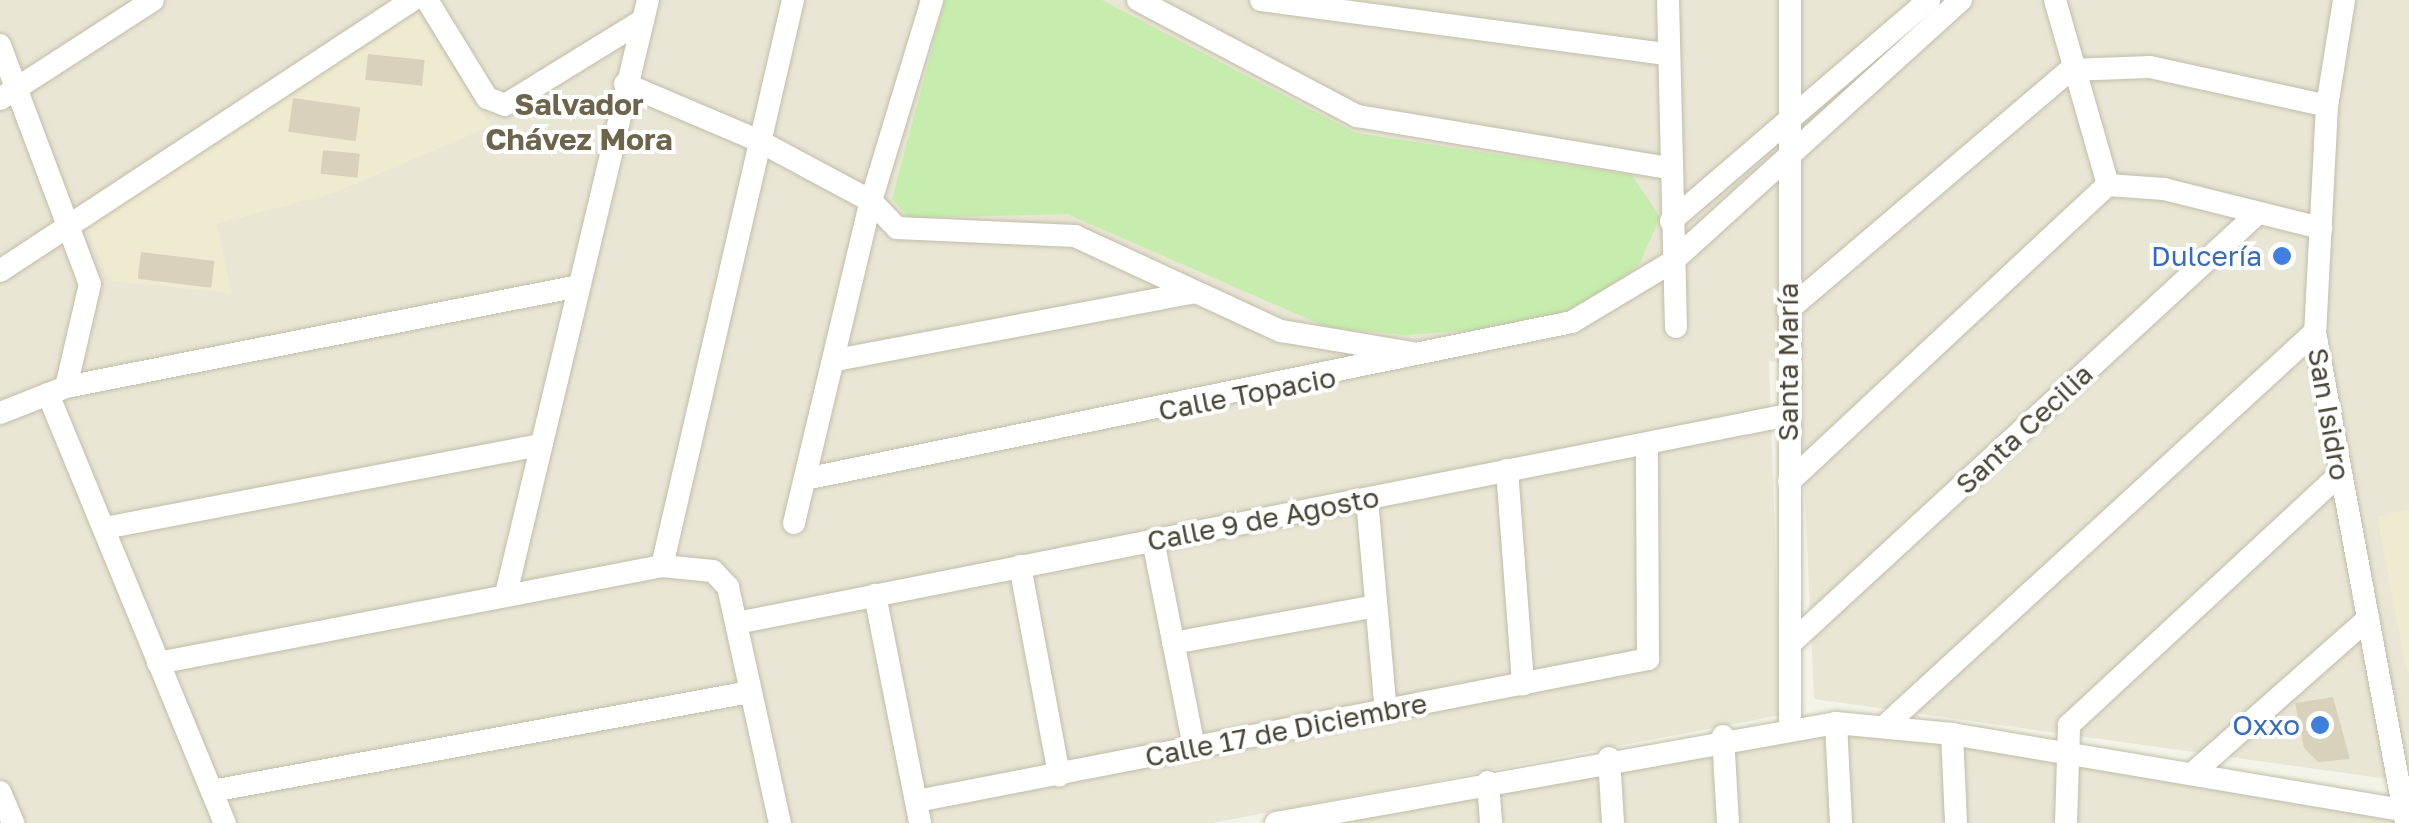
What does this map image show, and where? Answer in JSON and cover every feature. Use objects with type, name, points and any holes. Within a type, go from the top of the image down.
[{"type":"street","points":[[0,99],[153,0]]},
{"type":"street","points":[[0,270],[412,0]]},
{"type":"street","points":[[427,0],[487,98],[505,105],[646,10]]},
{"type":"street","points":[[662,566],[793,0]]},
{"type":"street","points":[[794,523],[871,201],[932,0]]},
{"type":"street","points":[[1138,0],[1194,24],[1357,116],[1669,168]]},
{"type":"street","points":[[1194,24],[1199,0]]},
{"type":"street","points":[[1261,0],[1668,54]]},
{"type":"street","points":[[1668,0],[1669,168],[1676,327]]},
{"type":"street","name":"Santa María","points":[[1790,0],[1785,127],[1789,162],[1790,725]]},
{"type":"street","points":[[1671,221],[1930,0]]},
{"type":"street","name":"Calle Topacio","points":[[805,478],[1435,355],[1572,322],[1672,262],[1789,162],[1960,0]]},
{"type":"street","points":[[2055,0],[2070,70],[2108,185]]},
{"type":"street","name":"San Isidro","points":[[2344,0],[2327,106],[2314,332],[2407,815]]},
{"type":"street","points":[[506,594],[625,84],[646,10]]},
{"type":"street","points":[[0,46],[20,87],[72,224],[90,303],[57,391],[105,528],[225,823]]},
{"type":"street","points":[[1788,310],[2070,70],[2150,68],[2327,106]]},
{"type":"street","points":[[625,84],[759,141],[871,201],[906,231],[1007,227],[1075,236],[1195,292],[1333,346],[1435,355]]},
{"type":"street","points":[[2108,185],[2321,228]]},
{"type":"street","points":[[1789,482],[2108,185]]},
{"type":"street","name":"Santa Cecilia","points":[[1790,644],[2258,213]]},
{"type":"street","points":[[0,413],[57,391],[579,286]]},
{"type":"street","points":[[836,360],[1195,292]]},
{"type":"street","points":[[1887,724],[2314,332]]},
{"type":"street","name":"Calle 9 de Agosto","points":[[736,622],[1646,446],[1788,414]]},
{"type":"street","points":[[105,528],[541,444]]},
{"type":"street","name":"Calle 17 de Diciembre","points":[[918,812],[1059,775],[1523,684],[1653,654],[1646,446]]},
{"type":"street","points":[[1507,470],[1523,684]]},
{"type":"street","points":[[2066,823],[2062,754],[2077,716],[2339,475]]},
{"type":"street","points":[[1367,500],[1386,711]]},
{"type":"street","points":[[1154,540],[1194,748]]},
{"type":"street","points":[[158,663],[662,566],[696,567],[722,578],[736,622],[780,823]]},
{"type":"street","points":[[1020,566],[1059,775]]},
{"type":"street","points":[[875,595],[918,812]]},
{"type":"street","points":[[1173,643],[1376,606]]},
{"type":"street","points":[[2192,774],[2368,619]]},
{"type":"street","points":[[212,791],[750,692]]},
{"type":"street","points":[[1836,723],[1841,823]]},
{"type":"street","points":[[1276,823],[1724,736],[1790,725],[1836,723],[1887,724],[1952,734],[2407,815]]},
{"type":"street","points":[[1952,734],[1956,823]]},
{"type":"street","points":[[1724,736],[1728,823]]},
{"type":"street","points":[[1609,758],[1613,823]]},
{"type":"street","points":[[1488,782],[1491,823]]},
{"type":"street","points":[[0,792],[13,823]]},
{"type":"shaded area","points":[[0,0],[2409,0],[2409,782],[1814,699],[1799,366],[1769,361],[1781,715],[1212,823],[0,823]]},
{"type":"shaded area","points":[[416,12],[491,126],[334,193],[216,224],[232,293],[109,281],[87,227]]},
{"type":"shaded area","points":[[2409,509],[2409,670],[2407,671],[2377,517]]},
{"type":"shaded area","points":[[1890,734],[2409,823],[1282,823],[1792,738]]},
{"type":"green space","points":[[945,0],[1102,0],[1356,133],[1632,175],[1660,217],[1639,265],[1604,294],[1529,326],[1407,335],[1329,328],[1067,214],[909,218],[892,199]]},
{"type":"building","points":[[368,54],[425,60],[422,86],[365,80]]},
{"type":"building","points":[[293,98],[360,107],[356,141],[288,132]]},
{"type":"building","points":[[323,150],[360,154],[357,178],[320,174]]},
{"type":"building","points":[[141,252],[214,261],[211,288],[138,279]]},
{"type":"building","name":"Oxxo","points":[[2333,697],[2350,759],[2318,762],[2304,748],[2295,703]]},
{"type":"place","name":"Dulcería","points":[[2282,256]]},
{"type":"place","name":"Oxxo","points":[[2320,725]]},
{"type":"district","name":"Salvador Chávez Mora","points":[[579,121]]}]
